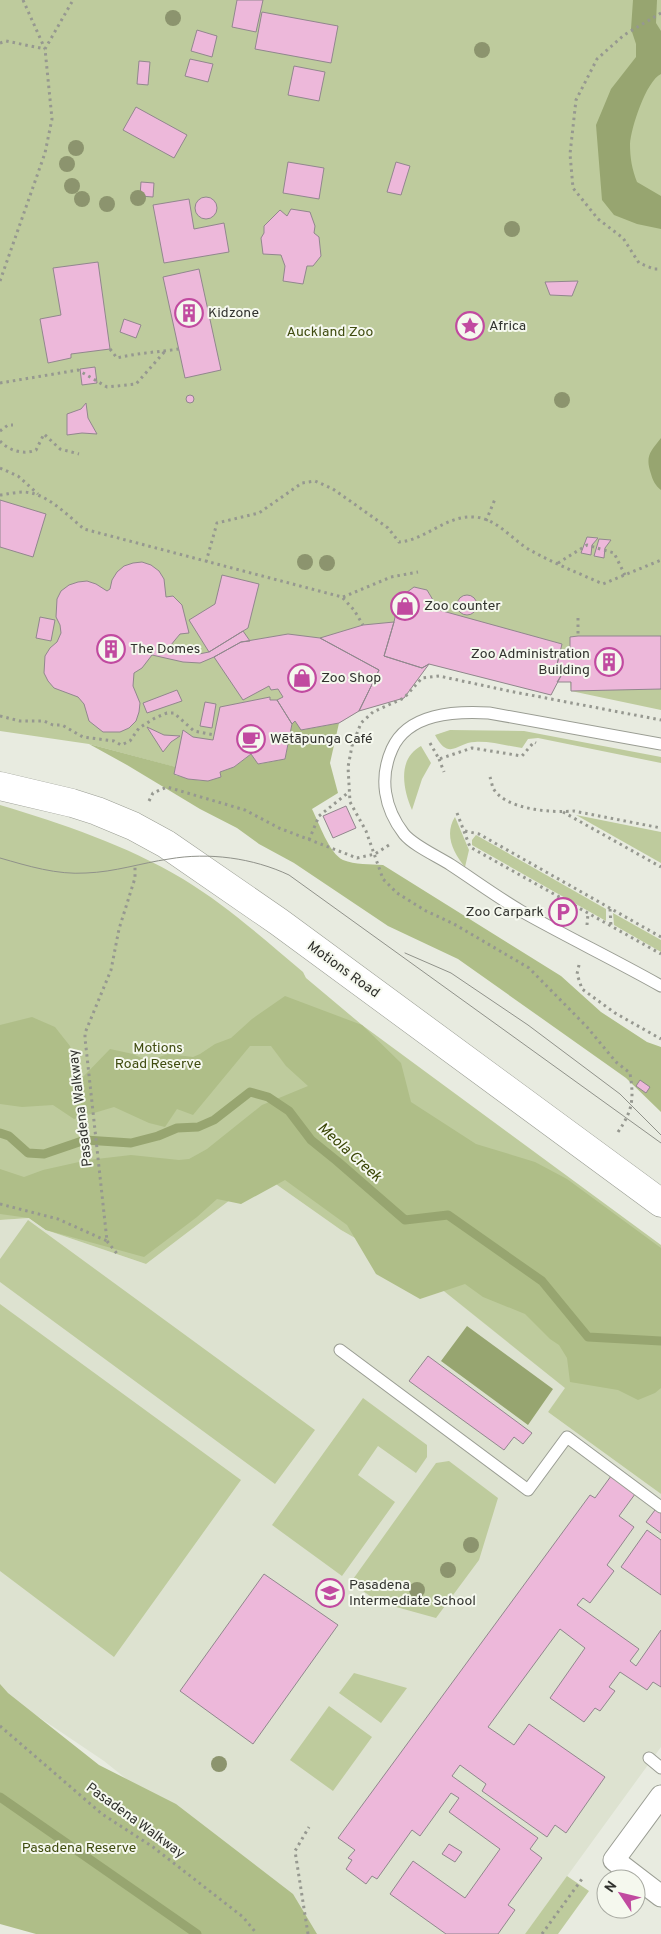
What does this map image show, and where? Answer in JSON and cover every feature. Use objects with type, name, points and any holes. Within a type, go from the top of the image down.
[{"type":"main road","name":"Motions Road","points":[[0,786],[72,803],[97,811],[133,826],[166,844],[279,922],[661,1203]]},
{"type":"street","points":[[661,1796],[614,1860],[661,1896]]},
{"type":"lane","points":[[661,744],[489,713],[465,712],[439,715],[418,722],[400,734],[389,755],[384,779],[387,803],[392,816],[405,836],[520,910],[661,986]]},
{"type":"lane","points":[[340,1350],[528,1490],[568,1436],[661,1507]]},
{"type":"lane","points":[[649,1758],[661,1768]]},
{"type":"path","points":[[0,282],[45,153],[52,119],[45,49],[23,0]]},
{"type":"path","points":[[45,49],[73,0]]},
{"type":"path","points":[[661,13],[624,35],[597,59],[576,100],[570,154],[573,188],[598,219],[623,238],[639,263],[654,269],[661,269]]},
{"type":"path","points":[[0,43],[6,41],[45,49]]},
{"type":"path","points":[[110,349],[116,358],[136,353],[179,349]]},
{"type":"path","points":[[0,383],[78,370],[107,387],[136,384],[166,350]]},
{"type":"path","points":[[0,431],[8,425],[13,425]]},
{"type":"path","points":[[0,441],[11,448],[29,453],[36,450],[44,434],[60,449],[79,454]]},
{"type":"path","points":[[0,468],[18,476],[46,501],[58,506],[84,529],[342,597],[354,610],[363,625]]},
{"type":"path","points":[[206,562],[217,523],[260,512],[302,483],[315,481],[333,488],[388,528],[399,542],[415,540],[440,524],[476,517],[496,525],[528,549],[602,584],[661,560]]},
{"type":"path","points":[[0,495],[23,492],[40,495]]},
{"type":"path","points":[[486,521],[495,499]]},
{"type":"path","points":[[558,563],[587,546],[614,553],[625,575]]},
{"type":"path","points":[[342,597],[391,577],[418,572]]},
{"type":"path","points":[[578,618],[578,636]]},
{"type":"path","points":[[618,1132],[627,1118],[632,1104],[630,1073],[616,1062],[587,1027],[528,968],[454,924],[426,911],[397,893],[383,880],[366,832],[350,802],[348,767],[352,746],[361,723],[373,712],[405,699],[422,678],[439,676],[661,720]]},
{"type":"path","points":[[0,716],[20,721],[62,725],[83,737],[121,745],[130,741],[139,728],[167,713],[174,713],[194,731],[214,735]]},
{"type":"path","points":[[439,759],[472,748],[522,756],[534,742]]},
{"type":"path","points":[[430,743],[444,772]]},
{"type":"path","points":[[490,777],[493,788],[502,798],[526,808],[562,812],[574,811],[661,828]]},
{"type":"path","points":[[149,800],[153,793],[168,787],[245,810],[279,828],[357,858],[375,854],[405,836]]},
{"type":"path","points":[[309,840],[319,816],[350,792]]},
{"type":"path","points":[[562,812],[661,867]]},
{"type":"path","points":[[458,813],[470,847],[661,954]]},
{"type":"path","points":[[464,831],[479,834],[661,937]]},
{"type":"path","name":"Pasadena Walkway","points":[[107,1242],[85,1032],[111,970],[119,929],[135,878],[135,866]]},
{"type":"path","points":[[610,908],[611,926]]},
{"type":"path","points":[[581,959],[577,974],[582,989],[616,1013],[661,1039]]},
{"type":"path","points":[[0,1204],[58,1219],[107,1242],[118,1255]]},
{"type":"path","name":"Pasadena Walkway","points":[[0,1726],[102,1814],[153,1847],[243,1917],[257,1934]]},
{"type":"path","points":[[308,1934],[295,1851],[309,1827]]},
{"type":"path","points":[[542,1934],[582,1879]]},
{"type":"shaded area","points":[[633,0],[657,0],[656,23],[661,31],[661,74],[655,78],[640,106],[633,127],[630,154],[637,182],[661,196],[661,229],[637,224],[614,215],[602,200],[596,125],[611,89],[636,57],[636,44],[631,29]]},
{"type":"shaded area","points":[[661,438],[661,490],[653,481],[648,463],[651,451]]},
{"type":"shaded area","name":"Pasadena Intermediate School","points":[[263,1175],[341,1230],[435,1284],[566,1388],[548,1412],[661,1494],[661,1747],[525,1934],[282,1934],[251,1879],[104,1761],[0,1691],[0,1220],[29,1218],[46,1230],[146,1264]]},
{"type":"shaded area","points":[[467,1326],[553,1389],[528,1425],[441,1361]]},
{"type":"green space","name":"Auckland Zoo","points":[[0,0],[661,0],[661,710],[571,691],[570,682],[557,682],[551,695],[429,664],[404,698],[359,711],[339,723],[301,730],[296,721],[292,724],[285,759],[258,764],[251,754],[234,767],[220,772],[221,777],[203,780],[174,774],[175,767],[89,744],[0,731]]},
{"type":"green space","points":[[295,721],[302,730],[339,723],[330,763],[338,793],[312,809],[333,851],[343,860],[352,863],[383,865],[561,976],[601,1012],[647,1042],[661,1047],[661,1112],[626,1078],[458,959],[388,926],[294,863],[259,844],[237,828],[200,809],[89,744],[176,767],[175,775],[209,780],[221,777],[220,772],[234,767],[251,754],[259,764],[285,759],[292,724]]},
{"type":"green space","points":[[450,730],[524,731],[661,757],[661,763],[538,738],[528,739],[522,748],[481,742],[469,743],[449,749],[440,743],[435,735]]},
{"type":"green space","points":[[421,746],[431,763],[422,779],[412,810],[406,793],[405,766],[413,752]]},
{"type":"green space","name":"Motions Road Reserve","points":[[0,805],[94,836],[161,867],[199,889],[260,935],[303,972],[306,978],[362,1025],[661,1245],[661,1494],[548,1412],[565,1388],[435,1284],[341,1230],[263,1175],[146,1264],[46,1230],[29,1218],[0,1220]]},
{"type":"green space","points":[[576,815],[661,832],[661,863]]},
{"type":"green space","points":[[455,817],[469,850],[465,867],[451,843],[450,830]]},
{"type":"green space","points":[[476,835],[606,909],[606,921],[472,845],[472,840]]},
{"type":"green space","points":[[613,913],[661,940],[661,952],[614,925]]},
{"type":"green space","points":[[285,996],[362,1025],[401,1063],[411,1102],[476,1144],[535,1162],[567,1179],[661,1248],[661,1388],[655,1393],[638,1400],[618,1390],[570,1382],[567,1358],[559,1345],[550,1339],[525,1314],[483,1297],[465,1284],[420,1299],[376,1274],[347,1225],[285,1180],[241,1204],[217,1199],[197,1217],[144,1257],[46,1230],[29,1218],[0,1214],[0,1169],[24,1177],[43,1170],[88,1160],[131,1155],[179,1160],[189,1159],[207,1149],[262,1105],[308,1086],[286,1066],[271,1046],[250,1046],[193,1115],[177,1109],[165,1127],[149,1123],[114,1107],[74,1119],[53,1105],[22,1107],[0,1104],[0,1025],[32,1017],[55,1027],[70,1046],[81,1079],[110,1049],[133,1054],[148,1061],[168,1054],[193,1057],[215,1044],[231,1038],[252,1019]]},
{"type":"green space","points":[[28,1220],[315,1430],[275,1484],[0,1282],[0,1259]]},
{"type":"green space","points":[[0,1304],[241,1480],[114,1657],[0,1571]]},
{"type":"green space","points":[[363,1398],[427,1445],[427,1457],[416,1473],[378,1446],[358,1475],[395,1502],[342,1576],[272,1525]]},
{"type":"green space","points":[[449,1461],[498,1498],[479,1560],[436,1618],[378,1602],[351,1582],[436,1463]]},
{"type":"green space","points":[[354,1673],[407,1688],[381,1723],[339,1693]]},
{"type":"green space","name":"Pasadena Reserve","points":[[0,1684],[8,1693],[99,1765],[176,1804],[293,1894],[317,1934],[36,1934],[0,1924]]},
{"type":"green space","points":[[329,1706],[372,1737],[333,1791],[290,1760]]},
{"type":"green space","points":[[567,1876],[589,1891],[558,1934],[525,1934]]},
{"type":"building","points":[[237,0],[263,0],[256,32],[232,27]]},
{"type":"building","points":[[262,12],[338,26],[331,63],[255,49]]},
{"type":"building","points":[[197,30],[217,36],[212,57],[191,51]]},
{"type":"building","points":[[190,59],[213,64],[208,82],[185,76]]},
{"type":"building","points":[[139,61],[150,62],[148,85],[137,84]]},
{"type":"building","points":[[294,66],[325,72],[319,101],[288,95]]},
{"type":"building","points":[[136,107],[187,135],[174,158],[123,130]]},
{"type":"building","points":[[288,162],[324,168],[319,199],[283,193]]},
{"type":"building","points":[[396,162],[410,166],[401,195],[387,192]]},
{"type":"building","points":[[141,182],[154,183],[153,197],[140,196]]},
{"type":"building","points":[[202,197],[210,197],[217,204],[217,212],[210,219],[202,219],[195,212],[195,204]]},
{"type":"building","points":[[189,199],[194,229],[224,223],[229,252],[164,263],[153,205]]},
{"type":"building","points":[[291,209],[310,212],[315,226],[314,233],[319,237],[321,256],[313,266],[307,266],[303,284],[283,281],[285,266],[281,255],[263,254],[261,238],[264,233],[264,226],[280,210],[287,216]]},
{"type":"building","points":[[98,262],[110,349],[71,354],[71,358],[48,363],[40,319],[61,315],[53,268]]},
{"type":"building","name":"Kidzone","points":[[199,269],[221,370],[185,378],[163,277]]},
{"type":"building","points":[[578,281],[572,296],[550,295],[545,282]]},
{"type":"building","points":[[124,319],[141,325],[136,338],[120,332]]},
{"type":"building","points":[[95,367],[97,383],[82,385],[80,369]]},
{"type":"building","points":[[190,395],[194,399],[190,403],[186,399]]},
{"type":"building","points":[[86,403],[88,418],[97,434],[67,435],[67,414],[81,409]]},
{"type":"building","points":[[0,500],[46,514],[33,557],[0,547]]},
{"type":"building","points":[[587,537],[598,538],[592,545],[591,555],[581,553]]},
{"type":"building","points":[[599,539],[611,540],[605,548],[604,558],[594,556]]},
{"type":"building","name":"The Domes","points":[[142,562],[151,565],[159,571],[164,579],[166,597],[173,596],[182,605],[189,633],[180,634],[171,645],[173,650],[199,654],[209,652],[243,631],[250,641],[241,642],[200,663],[183,662],[152,655],[142,668],[134,673],[133,686],[140,703],[136,721],[129,728],[120,732],[103,732],[89,721],[84,704],[78,697],[54,688],[44,673],[45,656],[57,642],[61,633],[56,617],[57,599],[61,591],[69,585],[78,582],[87,581],[107,591],[110,589],[112,580],[117,572],[124,566]]},
{"type":"building","points":[[222,575],[259,584],[248,628],[209,652],[189,620],[215,604]]},
{"type":"building","points":[[414,587],[427,590],[439,610],[562,644],[555,673],[562,674],[551,695],[429,664],[422,668],[384,656],[399,598]]},
{"type":"building","points":[[463,595],[471,595],[477,601],[477,609],[471,615],[463,615],[457,609],[457,601]]},
{"type":"building","points":[[40,617],[55,620],[51,641],[36,638]]},
{"type":"building","points":[[394,622],[384,656],[422,668],[429,664],[404,698],[359,711],[379,670],[320,638],[363,625]]},
{"type":"building","name":"Zoo Shop","points":[[288,634],[320,638],[379,670],[359,711],[339,723],[301,730],[295,721],[292,724],[277,700],[283,697],[278,689],[271,690],[269,686],[243,700],[214,657],[241,642]]},
{"type":"building","name":"Zoo Administration Building","points":[[661,636],[661,689],[571,691],[571,682],[557,682],[562,674],[555,673],[560,652],[570,652],[570,637]]},
{"type":"building","points":[[177,690],[182,701],[147,713],[143,703]]},
{"type":"building","name":"Wētāpunga Café","points":[[270,697],[270,700],[277,700],[292,724],[285,759],[258,764],[251,754],[234,767],[220,772],[221,777],[208,781],[188,779],[174,774],[183,730],[193,737],[213,740],[220,707]]},
{"type":"building","points":[[205,702],[216,704],[212,728],[200,726]]},
{"type":"building","points":[[147,727],[164,735],[180,736],[171,742],[163,752]]},
{"type":"building","points":[[346,806],[356,828],[333,838],[323,816]]},
{"type":"building","points":[[640,1080],[650,1087],[646,1093],[636,1086]]},
{"type":"building","points":[[428,1356],[532,1433],[523,1444],[514,1437],[504,1450],[409,1381]]},
{"type":"building","points":[[614,1472],[638,1490],[619,1516],[634,1527],[607,1565],[614,1571],[590,1603],[583,1598],[577,1605],[639,1649],[630,1661],[636,1666],[661,1630],[661,1687],[653,1682],[647,1690],[620,1672],[609,1687],[615,1691],[600,1711],[595,1708],[584,1722],[550,1698],[585,1648],[560,1629],[488,1727],[514,1745],[529,1724],[605,1777],[566,1833],[555,1825],[547,1837],[482,1791],[486,1784],[460,1765],[452,1776],[538,1838],[530,1849],[542,1858],[508,1905],[515,1910],[498,1934],[446,1934],[390,1894],[413,1861],[465,1898],[500,1849],[449,1812],[459,1798],[451,1793],[420,1836],[412,1830],[377,1879],[372,1876],[366,1884],[346,1869],[352,1860],[348,1858],[355,1850],[338,1838],[590,1495],[595,1498]]},
{"type":"building","points":[[658,1506],[661,1508],[661,1533],[646,1522]]},
{"type":"building","points":[[647,1530],[661,1540],[661,1595],[621,1567]]},
{"type":"building","points":[[264,1574],[338,1625],[253,1744],[180,1691]]},
{"type":"building","points":[[449,1844],[462,1852],[455,1862],[442,1854]]},
{"type":"waterway","name":"Meola Creek","points":[[0,1133],[9,1136],[28,1153],[44,1154],[85,1140],[131,1143],[158,1136],[177,1128],[198,1127],[214,1120],[250,1092],[268,1097],[289,1111],[311,1140],[405,1220],[448,1215],[542,1281],[588,1337],[661,1341]]},
{"type":"waterway","points":[[0,1797],[197,1934]]},
{"type":"tram line","points":[[0,858],[43,869],[75,873],[107,871],[159,861],[200,856],[230,858],[261,864],[289,875],[661,1143]]},
{"type":"tram line","points":[[405,953],[451,973],[528,1025],[620,1094],[661,1135]]},
{"type":"place","name":"Kidzone","points":[[189,313]]},
{"type":"place","name":"Africa","points":[[470,326]]},
{"type":"place","name":"Zoo counter","points":[[405,606]]},
{"type":"place","name":"The Domes","points":[[111,649]]},
{"type":"place","name":"Zoo Administration Building","points":[[609,662]]},
{"type":"place","name":"Zoo Shop","points":[[302,678]]},
{"type":"place","name":"Wētāpunga Café","points":[[251,739]]},
{"type":"place","name":"Zoo Carpark","points":[[563,912]]},
{"type":"place","name":"Pasadena Intermediate School","points":[[330,1593]]}]
